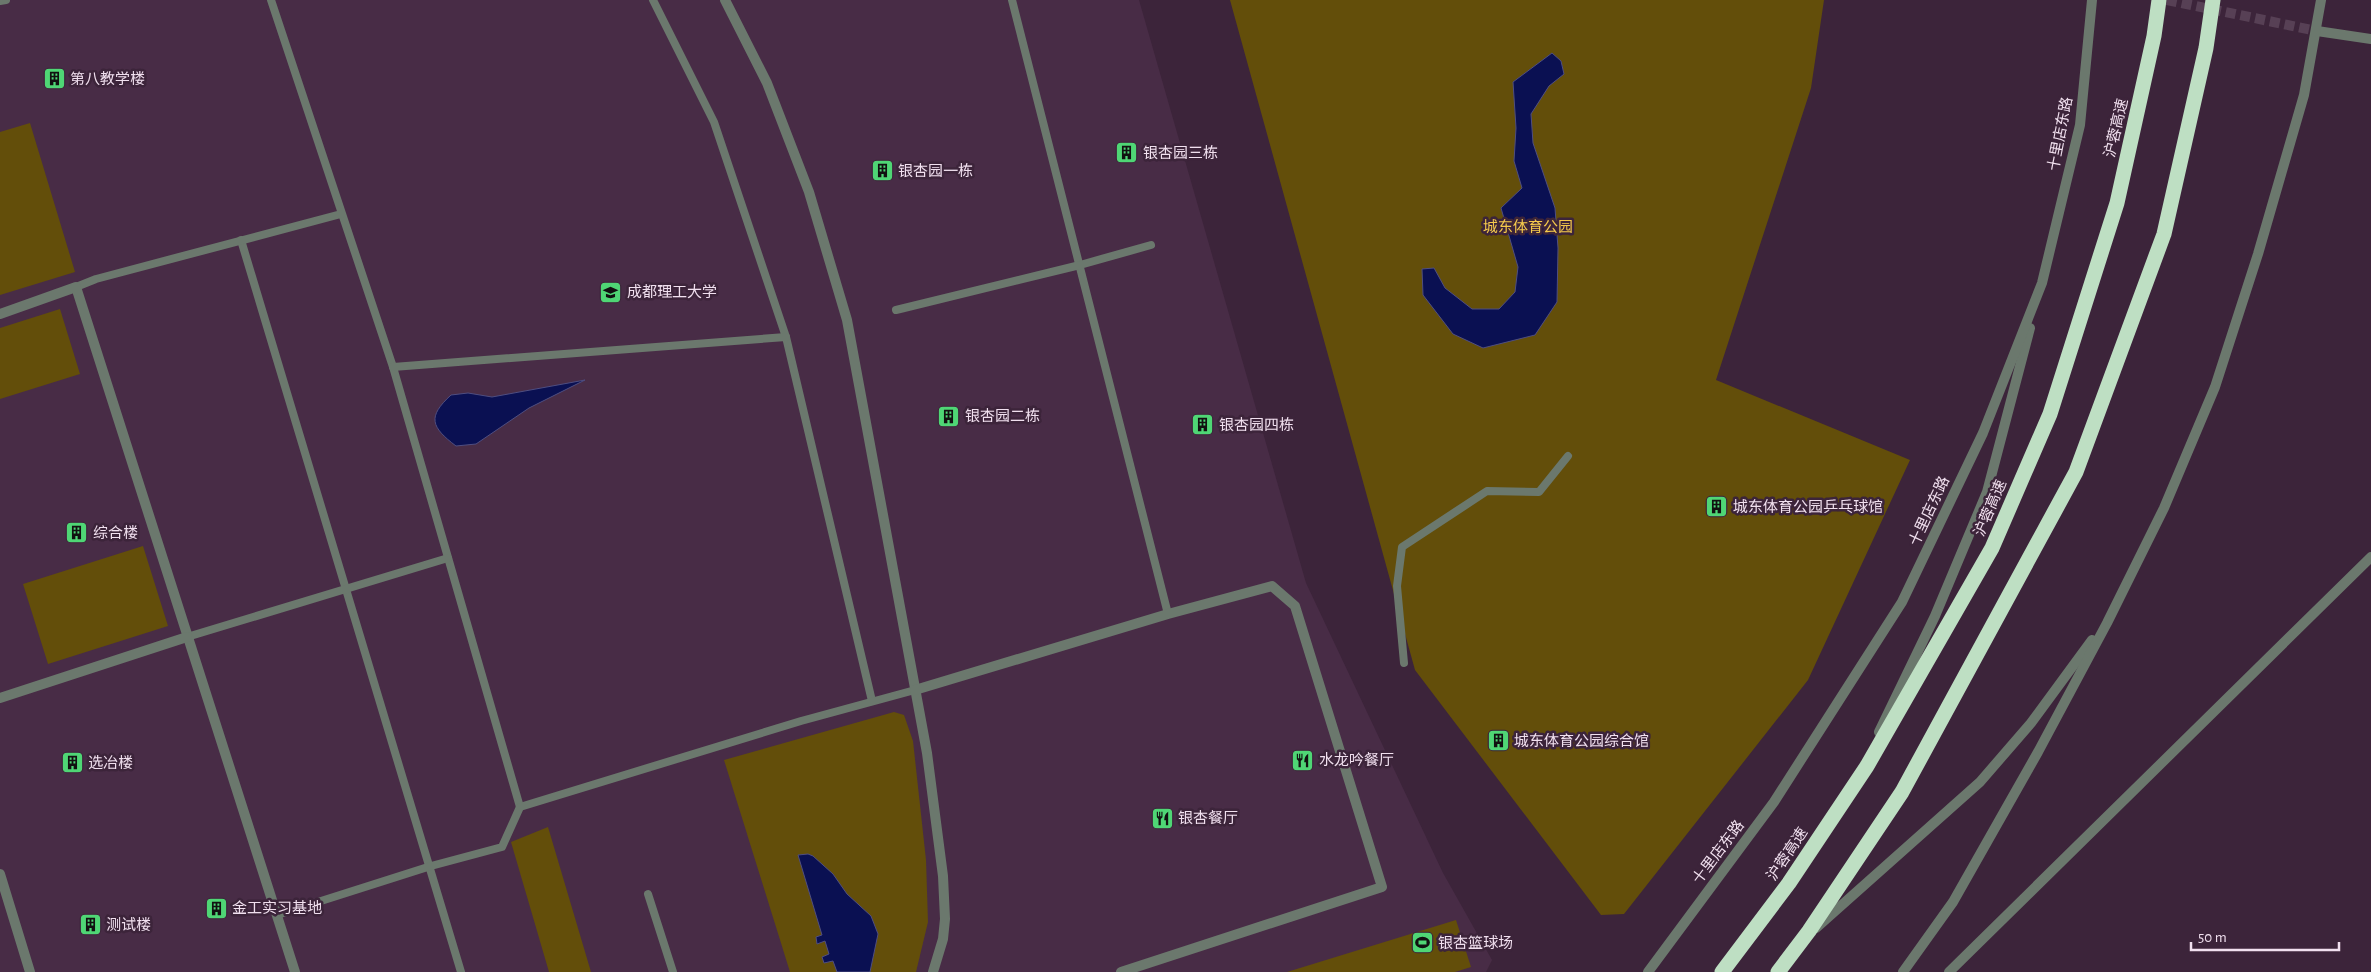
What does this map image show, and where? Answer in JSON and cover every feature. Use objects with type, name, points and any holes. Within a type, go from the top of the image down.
[{"type":"highway","name":"沪蓉高速","points":[[1722,972],[1789,883],[1850,791],[1910,692],[1992,548],[2050,414],[2117,203],[2154,36],[2159,0]]},
{"type":"highway","points":[[1778,972],[1802,940],[1902,792],[2076,472],[2164,234],[2206,48],[2213,0]]},
{"type":"street","points":[[725,0],[767,83],[809,192],[847,320],[927,753],[943,876],[945,919],[943,940],[933,972]]},
{"type":"street","name":"十里店东路","points":[[1648,972],[1774,802],[1902,602],[1982,433],[2042,283],[2080,125],[2092,0]]},
{"type":"street","points":[[1903,972],[1953,902],[2038,752],[2112,613],[2164,508],[2215,387],[2258,254],[2296,124],[2317,31],[2321,0]]},
{"type":"street","points":[[2317,31],[2371,39]]},
{"type":"street","points":[[1850,791],[1935,616],[1987,492],[2042,283]]},
{"type":"street","points":[[0,314],[76,288],[294,972]]},
{"type":"street","points":[[1949,972],[2371,557]]},
{"type":"street","points":[[915,690],[1168,614],[1272,586],[1295,606],[1382,887],[1121,972]]},
{"type":"street","points":[[1802,940],[1980,782],[2031,723],[2112,613]]},
{"type":"street","points":[[0,698],[187,637]]},
{"type":"street","points":[[0,874],[30,972]]},
{"type":"lane","points":[[0,2],[6,0]]},
{"type":"lane","points":[[271,0],[393,367],[520,807],[502,847],[431,866],[277,915]]},
{"type":"lane","points":[[653,0],[714,122],[786,337],[872,701]]},
{"type":"lane","points":[[1012,0],[1168,614]]},
{"type":"lane","points":[[76,288],[96,279],[153,266],[241,240],[341,214]]},
{"type":"lane","points":[[241,240],[431,866],[461,972]]},
{"type":"lane","points":[[896,310],[1080,265],[1151,244]]},
{"type":"lane","points":[[393,367],[786,337]]},
{"type":"lane","points":[[1404,663],[1397,586],[1402,547],[1486,490],[1539,492],[1568,456]]},
{"type":"lane","points":[[187,637],[448,558]]},
{"type":"lane","points":[[520,807],[598,782],[915,690]]},
{"type":"lane","points":[[648,894],[673,972]]},
{"type":"shaded area","name":"成都理工大学","points":[[0,0],[1139,0],[1306,583],[1443,873],[1492,960],[1486,972],[0,972]]},
{"type":"shaded area","points":[[1552,53],[1561,61],[1564,74],[1549,86],[1531,114],[1533,143],[1555,208],[1558,248],[1557,302],[1535,335],[1483,348],[1453,334],[1423,295],[1422,269],[1434,268],[1445,288],[1472,309],[1499,309],[1515,292],[1518,267],[1501,208],[1522,188],[1514,161],[1516,128],[1513,82]]},
{"type":"shaded area","points":[[585,380],[529,408],[476,444],[456,446],[441,433],[435,422],[438,410],[451,395],[468,393],[492,397]]},
{"type":"shaded area","points":[[808,854],[813,856],[833,874],[847,894],[871,916],[878,934],[870,972],[837,972],[833,961],[824,963],[822,957],[829,954],[825,941],[817,944],[816,937],[822,935],[798,855]]},
{"type":"green space","name":"城东体育公园","points":[[1230,0],[1824,0],[1811,88],[1716,380],[1910,460],[1808,680],[1624,914],[1601,915],[1415,670]]},
{"type":"green space","points":[[30,123],[75,272],[0,295],[0,132]]},
{"type":"green space","points":[[60,309],[80,374],[0,399],[0,328]]},
{"type":"green space","points":[[143,546],[168,626],[48,664],[23,584]]},
{"type":"green space","points":[[894,712],[904,715],[913,741],[926,860],[928,922],[916,972],[790,972],[724,760]]},
{"type":"green space","points":[[548,827],[591,972],[549,972],[511,842]]},
{"type":"green space","name":"银杏篮球场","points":[[1456,920],[1471,967],[1455,972],[1287,972]]},
{"type":"tunnel","points":[[2167,0],[2317,31]]},
{"type":"place","name":"第八教学楼","points":[[54,79]]},
{"type":"place","name":"银杏园三栋","points":[[1127,153]]},
{"type":"place","name":"银杏园一栋","points":[[882,171]]},
{"type":"place","name":"成都理工大学","points":[[611,292]]},
{"type":"place","name":"银杏园二栋","points":[[949,416]]},
{"type":"place","name":"银杏园四栋","points":[[1203,425]]},
{"type":"place","name":"城东体育公园乒乓球馆","points":[[1717,507]]},
{"type":"place","name":"综合楼","points":[[77,533]]},
{"type":"place","name":"城东体育公园综合馆","points":[[1498,741]]},
{"type":"place","name":"水龙吟餐厅","points":[[1303,760]]},
{"type":"place","name":"选冶楼","points":[[72,763]]},
{"type":"place","name":"银杏餐厅","points":[[1162,818]]},
{"type":"place","name":"金工实习基地","points":[[216,908]]},
{"type":"place","name":"测试楼","points":[[90,925]]},
{"type":"place","name":"银杏篮球场","points":[[1422,943]]}]
